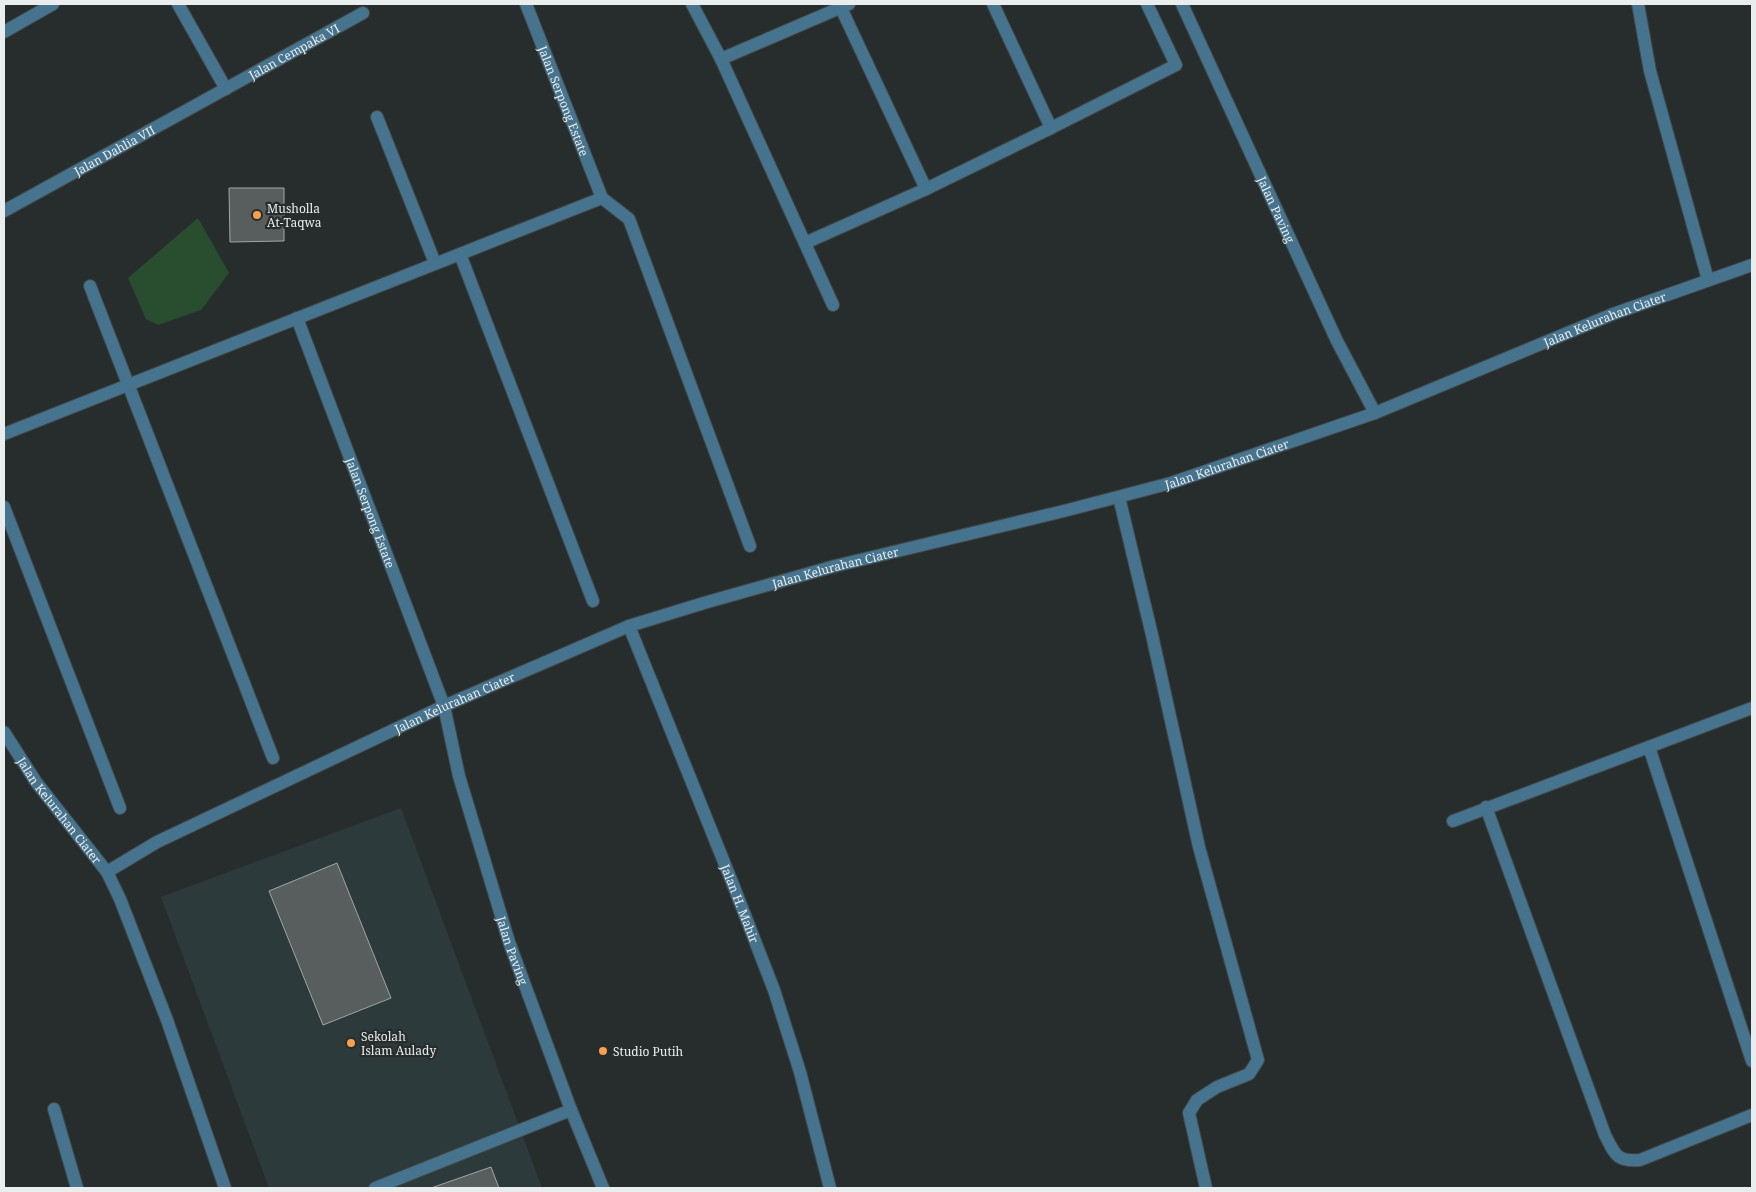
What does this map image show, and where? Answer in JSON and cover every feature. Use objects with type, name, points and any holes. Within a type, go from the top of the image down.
[{"type":"street","points":[[4,32],[53,4]]},
{"type":"street","points":[[178,4],[226,89]]},
{"type":"street","name":"Jalan Serpong Estate","points":[[526,4],[602,198]]},
{"type":"street","points":[[692,4],[721,59],[833,305]]},
{"type":"street","points":[[993,4],[1050,128]]},
{"type":"street","points":[[806,243],[926,189],[1176,65],[1147,4]]},
{"type":"street","name":"Jalan Paving","points":[[1182,4],[1329,324],[1375,413]]},
{"type":"street","points":[[1638,4],[1650,71],[1708,280]]},
{"type":"street","points":[[721,59],[845,6],[926,189]]},
{"type":"street","name":"Jalan Cempaka VI","points":[[226,89],[363,13]]},
{"type":"street","name":"Jalan Dahlia VII","points":[[4,211],[226,89]]},
{"type":"street","points":[[377,117],[435,264]]},
{"type":"street","points":[[4,434],[602,198],[630,219],[750,546]]},
{"type":"street","points":[[460,254],[593,601]]},
{"type":"street","name":"Jalan Kelurahan Ciater","points":[[4,732],[36,782],[107,872],[157,842],[444,706],[629,626],[835,566],[1064,512],[1171,483],[1375,413],[1613,314],[1752,265]]},
{"type":"street","points":[[90,286],[273,758]]},
{"type":"street","name":"Jalan Serpong Estate","points":[[297,318],[444,706]]},
{"type":"street","points":[[1119,497],[1199,847],[1258,1060],[1249,1074],[1217,1086],[1197,1100],[1189,1113],[1206,1188]]},
{"type":"street","points":[[4,507],[120,808]]},
{"type":"street","name":"Jalan H. Mahir","points":[[629,626],[774,990],[800,1072],[830,1188]]},
{"type":"street","name":"Jalan Paving","points":[[444,706],[459,776],[506,933],[571,1110],[603,1188]]},
{"type":"street","points":[[1453,821],[1752,708]]},
{"type":"street","points":[[1649,747],[1752,1061]]},
{"type":"street","points":[[1486,808],[1605,1135],[1616,1155],[1627,1161],[1640,1160],[1752,1115]]},
{"type":"street","points":[[107,872],[120,899],[167,1020],[225,1188]]},
{"type":"street","points":[[54,1109],[77,1188]]},
{"type":"street","points":[[375,1188],[571,1110]]},
{"type":"shaded area","name":"Sekolah Islam Aulady","points":[[401,808],[542,1188],[269,1188],[161,897]]},
{"type":"green space","points":[[198,218],[229,273],[201,310],[158,325],[146,319],[128,278]]},
{"type":"building","name":"Musholla At-Taqwa","points":[[229,188],[284,188],[284,241],[230,242]]},
{"type":"building","name":"Sekolah Islam Aulady","points":[[337,863],[391,998],[323,1025],[269,891]]},
{"type":"building","points":[[491,1167],[499,1188],[431,1188]]},
{"type":"place","name":"Musholla At-Taqwa","points":[[257,215]]},
{"type":"place","name":"Sekolah Islam Aulady","points":[[351,1043]]},
{"type":"place","name":"Studio Putih","points":[[603,1051]]}]
